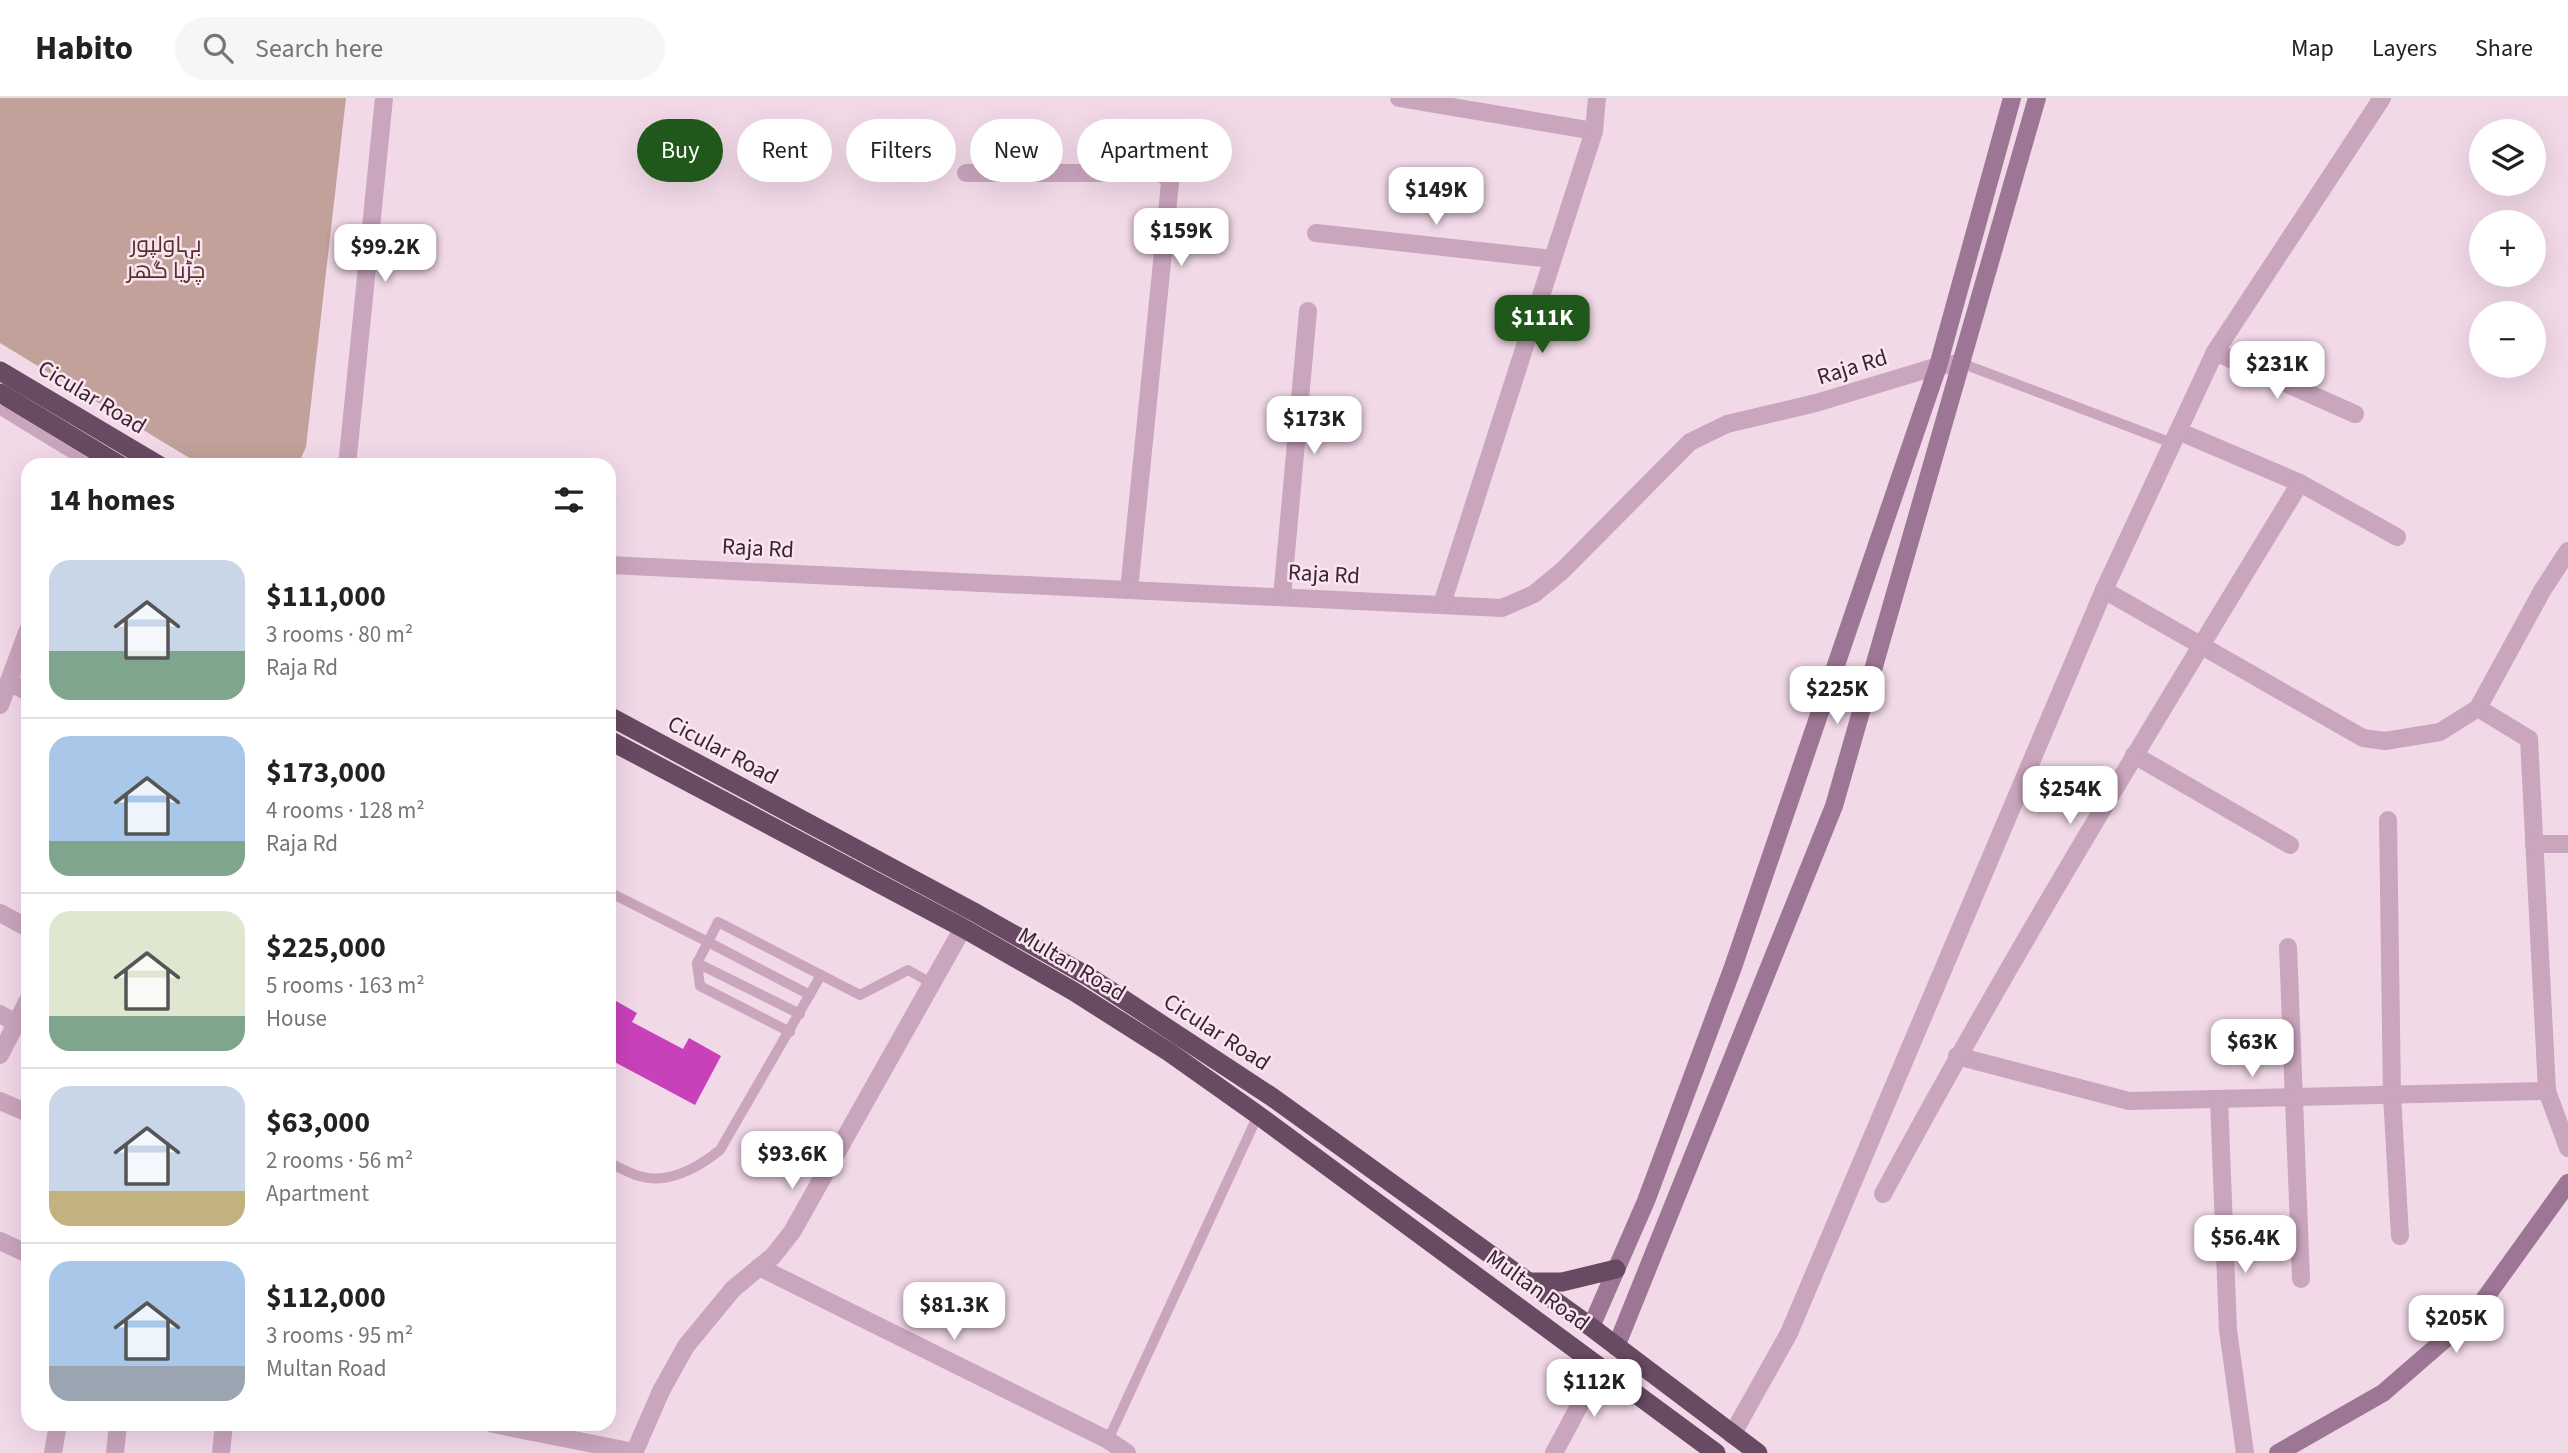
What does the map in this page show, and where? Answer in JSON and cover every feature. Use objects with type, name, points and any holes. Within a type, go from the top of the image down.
[{"type":"highway","name":"Cicular Road","points":[[0,371],[147,458]]},
{"type":"highway","points":[[0,393],[108,458]]},
{"type":"highway","name":"Cicular Road","points":[[616,720],[1090,978],[1272,1097],[1591,1327],[1758,1453]]},
{"type":"highway","name":"Multan Road","points":[[616,744],[963,928],[1073,991],[1168,1052],[1258,1115],[1716,1453]]},
{"type":"highway","points":[[1258,1115],[1272,1097]]},
{"type":"highway","points":[[1529,1282],[1562,1282],[1616,1269]]},
{"type":"main road","points":[[1591,1327],[1646,1201],[1733,967],[1938,366],[2012,98]]},
{"type":"main road","points":[[1616,1347],[1834,806],[2037,98]]},
{"type":"main road","points":[[2278,1453],[2383,1392],[2473,1315],[2568,1183]]},
{"type":"street","points":[[348,458],[384,98]]},
{"type":"street","points":[[1399,98],[1594,131]]},
{"type":"street","points":[[1442,604],[1594,131],[1597,98]]},
{"type":"street","points":[[1732,1435],[1789,1333],[2104,590],[2215,352],[2382,98]]},
{"type":"street","points":[[966,173],[1158,173],[1167,176],[1170,183],[1129,590]]},
{"type":"street","points":[[1316,233],[1552,259]]},
{"type":"street","points":[[1282,597],[1308,311]]},
{"type":"street","points":[[2215,352],[2355,414]]},
{"type":"street","name":"Raja Rd","points":[[616,565],[1502,608],[1534,594],[1562,570],[1690,442],[1727,424],[1816,403],[1938,366],[1961,363]]},
{"type":"street","points":[[2175,437],[2300,483],[2397,537]]},
{"type":"street","points":[[1883,1195],[1957,1056],[2134,755],[2300,483]]},
{"type":"street","points":[[2104,590],[2363,738],[2385,741],[2440,732],[2478,708],[2542,591],[2568,551]]},
{"type":"street","points":[[0,705],[21,650]]},
{"type":"street","points":[[9,682],[21,688]]},
{"type":"street","points":[[2478,708],[2529,739],[2547,1091],[2568,1148]]},
{"type":"street","points":[[2134,755],[2290,845]]},
{"type":"street","points":[[2388,820],[2392,1095],[2400,1236]]},
{"type":"street","points":[[2534,844],[2568,844]]},
{"type":"street","points":[[0,913],[21,924]]},
{"type":"street","points":[[528,1431],[634,1452],[661,1391],[687,1346],[733,1289],[773,1255],[792,1232],[963,928]]},
{"type":"street","points":[[2288,947],[2301,1279]]},
{"type":"street","points":[[0,1055],[21,1013]]},
{"type":"street","points":[[0,1014],[16,1023]]},
{"type":"street","points":[[1957,1056],[2129,1101],[2547,1091]]},
{"type":"street","points":[[2219,1099],[2228,1330],[2245,1453]]},
{"type":"street","points":[[0,1101],[21,1110]]},
{"type":"street","points":[[0,1241],[21,1251]]},
{"type":"street","points":[[759,1268],[1108,1440],[1127,1453]]},
{"type":"street","points":[[1554,1453],[1600,1367]]},
{"type":"street","points":[[53,1453],[57,1431]]},
{"type":"street","points":[[115,1453],[117,1431]]},
{"type":"street","points":[[221,1453],[224,1431]]},
{"type":"lane","points":[[1961,363],[2175,437]]},
{"type":"lane","points":[[0,410],[79,458]]},
{"type":"lane","points":[[616,896],[810,995]]},
{"type":"lane","points":[[790,1032],[699,986],[697,963],[718,922],[860,995],[908,970],[931,983]]},
{"type":"lane","points":[[697,963],[800,1014]]},
{"type":"lane","points":[[616,1166],[642,1177],[676,1174],[705,1162],[720,1150],[821,975]]},
{"type":"lane","points":[[1108,1440],[1258,1115]]},
{"type":"green space","name":"بہاولپور چڑیا گھر","points":[[0,98],[346,98],[306,447],[301,458],[189,458],[0,343]]},
{"type":"building","points":[[616,1001],[637,1013],[632,1022],[683,1049],[689,1038],[721,1056],[695,1105],[616,1063]]}]
